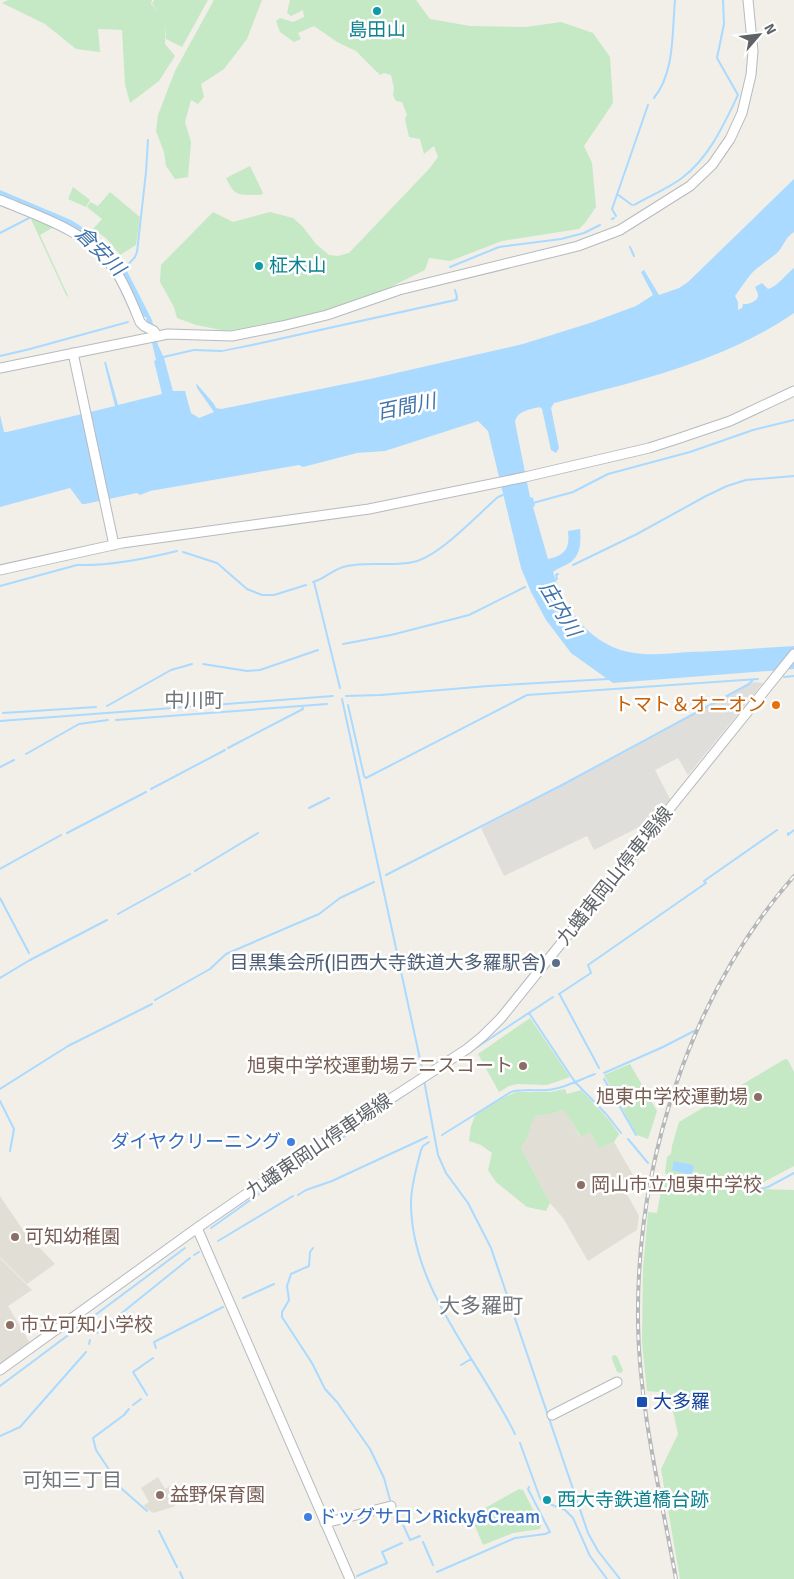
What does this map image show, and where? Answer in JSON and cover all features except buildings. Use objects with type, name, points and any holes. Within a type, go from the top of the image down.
[{"type":"street","points":[[0,368],[73,358],[157,336],[177,333],[232,336],[282,326],[327,315],[399,290],[578,246],[620,230],[698,180],[720,155],[730,139],[742,113],[751,75],[753,51],[748,0]]},
{"type":"street","points":[[0,200],[50,220],[92,244],[115,270],[140,322],[154,330],[157,336]]},
{"type":"street","points":[[73,358],[114,545]]},
{"type":"street","points":[[0,570],[114,545],[369,509],[526,477],[678,440],[730,421],[794,391]]},
{"type":"street","name":"九蟠東岡山停車場線","points":[[0,1370],[197,1228],[475,1042],[501,1018],[794,654]]},
{"type":"street","points":[[197,1228],[350,1579]]},
{"type":"street","points":[[552,1415],[617,1382]]},
{"type":"street","points":[[325,1523],[391,1506]]},
{"type":"shaded area","points":[[754,682],[763,683],[688,775],[678,758],[655,770],[670,799],[653,820],[594,850],[587,836],[504,876],[481,828]]},
{"type":"shaded area","name":"岡山市立旭東中学校","points":[[565,1110],[580,1137],[590,1132],[599,1148],[614,1142],[633,1175],[621,1183],[639,1216],[637,1230],[588,1261],[563,1218],[550,1203],[521,1148],[528,1137],[531,1123],[535,1116]]},
{"type":"shaded area","name":"可知幼稚園","points":[[0,1196],[23,1230],[55,1264],[27,1284],[0,1257]]},
{"type":"shaded area","name":"市立可知小学校","points":[[0,1258],[32,1290],[8,1306],[31,1345],[0,1368]]},
{"type":"shaded area","name":"益野保育園","points":[[158,1477],[165,1489],[170,1486],[179,1502],[173,1507],[153,1513],[143,1506],[149,1502],[141,1488]]},
{"type":"green space","points":[[8,0],[152,0],[151,4],[160,14],[152,4],[154,0],[208,0],[182,47],[166,39],[166,24],[165,44],[175,56],[159,81],[130,103],[125,84],[122,30],[98,29],[100,52],[76,49],[45,24],[2,3]]},
{"type":"green space","points":[[214,0],[262,0],[247,39],[224,69],[201,84],[204,97],[198,104],[191,100],[185,122],[191,142],[188,177],[175,179],[166,166],[164,152],[156,131],[158,115],[175,71]]},
{"type":"green space","points":[[290,0],[416,0],[430,19],[470,26],[526,27],[561,22],[593,33],[610,57],[613,103],[584,146],[592,163],[596,207],[585,223],[579,229],[502,241],[450,261],[429,258],[425,270],[366,299],[293,319],[226,331],[196,325],[177,318],[174,307],[160,282],[161,265],[213,212],[233,222],[270,212],[293,218],[303,227],[316,244],[329,255],[338,256],[349,253],[429,169],[438,157],[434,146],[424,154],[420,139],[409,137],[405,119],[407,115],[402,102],[396,101],[393,95],[394,88],[391,75],[384,73],[380,75],[356,51],[337,42],[314,26],[298,33],[301,39],[294,42],[280,32],[276,21],[280,18],[293,22],[304,17],[303,10],[291,16],[287,13]]},
{"type":"green space","points":[[250,166],[263,193],[261,195],[239,194],[233,189],[226,178]]},
{"type":"green space","points":[[73,187],[90,200],[86,207],[68,199]]},
{"type":"green space","points":[[110,192],[140,217],[136,245],[120,255],[106,238],[93,229],[102,219],[87,207],[90,202],[98,206]]},
{"type":"green space","points":[[31,219],[54,227],[40,235],[67,297]]},
{"type":"green space","name":"旭東中学校運動場テニスコート","points":[[530,1018],[570,1077],[547,1085],[518,1084],[509,1086],[499,1092],[478,1054]]},
{"type":"green space","name":"旭東中学校運動場","points":[[785,1059],[788,1060],[794,1072],[794,1166],[762,1183],[705,1182],[665,1173],[667,1157],[671,1154],[679,1122]]},
{"type":"green space","points":[[630,1064],[657,1111],[648,1139],[637,1135],[604,1075]]},
{"type":"green space","points":[[565,1089],[567,1094],[581,1090],[610,1121],[619,1134],[614,1142],[599,1148],[590,1132],[581,1137],[564,1110],[535,1116],[528,1137],[521,1148],[550,1203],[546,1211],[527,1207],[496,1182],[488,1170],[492,1153],[481,1145],[469,1141],[471,1126],[476,1114],[517,1092],[550,1092]]},
{"type":"green space","points":[[663,1180],[706,1187],[794,1190],[794,1579],[680,1579],[661,1469],[678,1434],[669,1393],[647,1391],[642,1343],[643,1270],[648,1212],[657,1213]]},
{"type":"green space","points":[[615,1355],[623,1370],[621,1373],[617,1372],[612,1359],[612,1356]]},
{"type":"green space","points":[[519,1489],[523,1490],[541,1525],[540,1529],[513,1533],[483,1545],[471,1516]]},
{"type":"water","points":[[794,179],[794,232],[788,237],[777,253],[752,273],[735,296],[738,302],[738,310],[742,308],[743,304],[757,299],[758,294],[755,287],[762,283],[768,289],[771,288],[794,268],[794,313],[767,330],[709,357],[648,378],[554,403],[551,408],[559,448],[556,453],[551,450],[540,407],[521,413],[515,422],[530,497],[533,498],[535,506],[533,507],[548,559],[559,555],[565,550],[568,542],[568,531],[580,529],[580,543],[577,555],[571,562],[553,572],[558,586],[573,613],[593,635],[606,644],[620,650],[648,654],[794,646],[794,669],[613,683],[571,653],[546,620],[521,568],[488,431],[478,421],[385,451],[357,453],[303,467],[299,465],[85,504],[82,504],[70,488],[0,507],[0,415],[4,432],[7,432],[115,406],[104,362],[106,362],[118,405],[162,394],[146,317],[140,313],[139,307],[107,254],[0,196],[0,190],[71,220],[90,232],[111,250],[126,269],[152,320],[158,345],[163,356],[194,349],[223,350],[247,345],[455,299],[457,294],[458,300],[456,301],[257,345],[221,352],[194,351],[164,358],[173,391],[185,391],[191,413],[199,418],[214,412],[197,388],[196,383],[216,408],[221,409],[370,379],[523,344],[636,306],[653,295],[641,272],[644,270],[659,295],[679,288],[688,282]]},
{"type":"water","points":[[674,1161],[694,1165],[692,1175],[672,1170]]},
{"type":"waterway","points":[[654,98],[661,88],[669,64],[673,38],[675,0]]},
{"type":"waterway","points":[[634,205],[670,186],[692,170],[715,140],[738,95],[717,58],[724,24],[723,0]]},
{"type":"waterway","points":[[616,216],[612,209],[648,105]]},
{"type":"waterway","name":"倉安川","points":[[123,270],[137,252],[148,140]]},
{"type":"waterway","points":[[617,194],[632,205]]},
{"type":"waterway","points":[[0,233],[31,217]]},
{"type":"waterway","points":[[450,267],[499,247],[561,239],[584,233],[600,225]]},
{"type":"waterway","name":"倉安川","points":[[87,247],[116,279],[131,311]]},
{"type":"waterway","points":[[630,247],[634,256]]},
{"type":"waterway","points":[[455,290],[457,297]]},
{"type":"waterway","points":[[0,356],[128,322]]},
{"type":"waterway","points":[[533,503],[573,492],[608,474],[690,452],[753,430],[794,420]]},
{"type":"waterway","points":[[573,565],[637,534],[727,486],[746,480],[794,476]]},
{"type":"waterway","points":[[313,582],[347,566],[405,563],[423,559],[446,544],[498,497],[503,495]]},
{"type":"waterway","points":[[0,586],[77,565],[127,561],[177,551]]},
{"type":"waterway","points":[[183,552],[217,563],[247,589],[262,595],[274,595],[306,585]]},
{"type":"waterway","name":"庄内川","points":[[554,580],[557,579],[556,575],[558,574]]},
{"type":"waterway","points":[[314,582],[340,688]]},
{"type":"waterway","name":"庄内川","points":[[343,644],[391,635],[469,615],[525,587]]},
{"type":"waterway","points":[[203,664],[247,671],[260,670],[318,650]]},
{"type":"waterway","points":[[107,706],[171,670],[192,664]]},
{"type":"waterway","points":[[784,677],[794,676]]},
{"type":"waterway","points":[[346,696],[608,679]]},
{"type":"waterway","points":[[386,875],[562,785],[749,684],[754,679]]},
{"type":"waterway","points":[[348,705],[366,778],[527,695],[758,679]]},
{"type":"waterway","points":[[0,721],[333,696]]},
{"type":"waterway","points":[[342,699],[423,1073]]},
{"type":"waterway","points":[[116,720],[327,704]]},
{"type":"waterway","points":[[228,748],[303,709],[302,706]]},
{"type":"waterway","points":[[3,713],[96,707]]},
{"type":"waterway","points":[[26,754],[79,724],[108,720]]},
{"type":"waterway","points":[[151,789],[225,750]]},
{"type":"waterway","points":[[0,767],[14,760]]},
{"type":"waterway","points":[[67,833],[146,792]]},
{"type":"waterway","points":[[309,808],[329,798]]},
{"type":"waterway","points":[[559,994],[591,973],[588,965],[706,883],[704,881],[777,830]]},
{"type":"waterway","points":[[788,833],[788,835],[794,830]]},
{"type":"waterway","points":[[195,871],[258,833]]},
{"type":"waterway","points":[[0,869],[61,835]]},
{"type":"waterway","points":[[118,914],[190,874]]},
{"type":"waterway","points":[[155,1000],[210,969],[226,954],[319,914],[340,898],[374,882]]},
{"type":"waterway","points":[[0,898],[29,953]]},
{"type":"waterway","points":[[0,978],[30,960],[107,920]]},
{"type":"waterway","points":[[560,995],[599,1068]]},
{"type":"waterway","points":[[424,1082],[553,997]]},
{"type":"waterway","points":[[0,1089],[68,1046],[152,1004]]},
{"type":"waterway","points":[[529,1013],[575,1082],[607,1115],[621,1133]]},
{"type":"waterway","points":[[604,1073],[694,1031]]},
{"type":"waterway","points":[[442,1135],[511,1092],[554,1089],[595,1074]]},
{"type":"waterway","points":[[604,1079],[636,1135]]},
{"type":"waterway","points":[[424,1080],[438,1155],[446,1173],[468,1203],[491,1248],[588,1533],[598,1551],[620,1579]]},
{"type":"waterway","points":[[291,1173],[416,1087]]},
{"type":"waterway","points":[[0,1101],[14,1129],[10,1151]]},
{"type":"waterway","points":[[298,1195],[427,1137]]},
{"type":"waterway","points":[[628,1139],[648,1163]]},
{"type":"waterway","points":[[429,1142],[421,1150],[411,1196],[414,1234],[422,1265],[434,1294],[515,1434]]},
{"type":"waterway","points":[[662,1179],[706,1186],[760,1189],[768,1187],[794,1173]]},
{"type":"waterway","points":[[211,1228],[284,1176]]},
{"type":"waterway","points":[[218,1241],[293,1196]]},
{"type":"waterway","points":[[0,1386],[185,1248]]},
{"type":"waterway","points":[[313,1248],[310,1252],[309,1266],[291,1274],[287,1286],[289,1300],[282,1312],[282,1317],[312,1363],[325,1389],[337,1402],[370,1449],[384,1478],[390,1500]]},
{"type":"waterway","points":[[194,1255],[199,1252]]},
{"type":"waterway","points":[[97,1333],[190,1258]]},
{"type":"waterway","points":[[243,1298],[274,1284]]},
{"type":"waterway","points":[[156,1348],[154,1342],[223,1307]]},
{"type":"waterway","points":[[89,1344],[90,1340]]},
{"type":"waterway","points":[[0,1436],[20,1427],[86,1352]]},
{"type":"waterway","points":[[147,1395],[133,1372],[153,1358]]},
{"type":"waterway","points":[[461,1365],[471,1359]]},
{"type":"waterway","points":[[133,1405],[141,1399]]},
{"type":"waterway","points":[[129,1409],[124,1415],[93,1438],[96,1450],[122,1489],[147,1511]]},
{"type":"waterway","points":[[520,1443],[540,1498],[542,1501],[565,1510],[573,1518],[590,1556],[607,1579]]},
{"type":"waterway","points":[[437,1572],[515,1538],[550,1532],[528,1489],[529,1487]]},
{"type":"waterway","points":[[397,1511],[410,1540],[420,1536]]},
{"type":"waterway","points":[[159,1531],[177,1567]]},
{"type":"waterway","points":[[423,1542],[433,1565]]},
{"type":"waterway","points":[[357,1576],[387,1563],[382,1552],[402,1543]]},
{"type":"waterway","points":[[180,1572],[183,1579]]},
{"type":"railway","points":[[676,1579],[652,1451],[639,1354],[640,1262],[647,1203],[659,1143],[676,1085],[698,1028],[725,974],[757,923],[794,876]]},
{"type":"place","name":"島田山","points":[[377,11]]},
{"type":"place","name":"柾木山","points":[[259,266]]},
{"type":"place","name":"トマト＆オニオン","points":[[776,705]]},
{"type":"place","name":"目黒集会所(旧西大寺鉄道大多羅駅舎)","points":[[556,963]]},
{"type":"place","name":"旭東中学校運動場テニスコート","points":[[523,1066]]},
{"type":"place","name":"旭東中学校運動場","points":[[758,1097]]},
{"type":"place","name":"ダイヤクリーニング","points":[[291,1142]]},
{"type":"place","name":"岡山市立旭東中学校","points":[[581,1185]]},
{"type":"place","name":"可知幼稚園","points":[[15,1237]]},
{"type":"place","name":"市立可知小学校","points":[[10,1325]]},
{"type":"place","name":"大多羅","points":[[642,1402]]},
{"type":"place","name":"益野保育園","points":[[160,1495]]},
{"type":"place","name":"西大寺鉄道橋台跡","points":[[547,1500]]},
{"type":"place","name":"ドッグサロンRicky&Cream","points":[[308,1517]]},
{"type":"district","name":"中川町","points":[[194,700]]},
{"type":"district","name":"大多羅町","points":[[481,1306]]},
{"type":"district","name":"可知三丁目","points":[[72,1480]]},
{"type":"water label","name":"百間川","points":[[406,407]]}]
